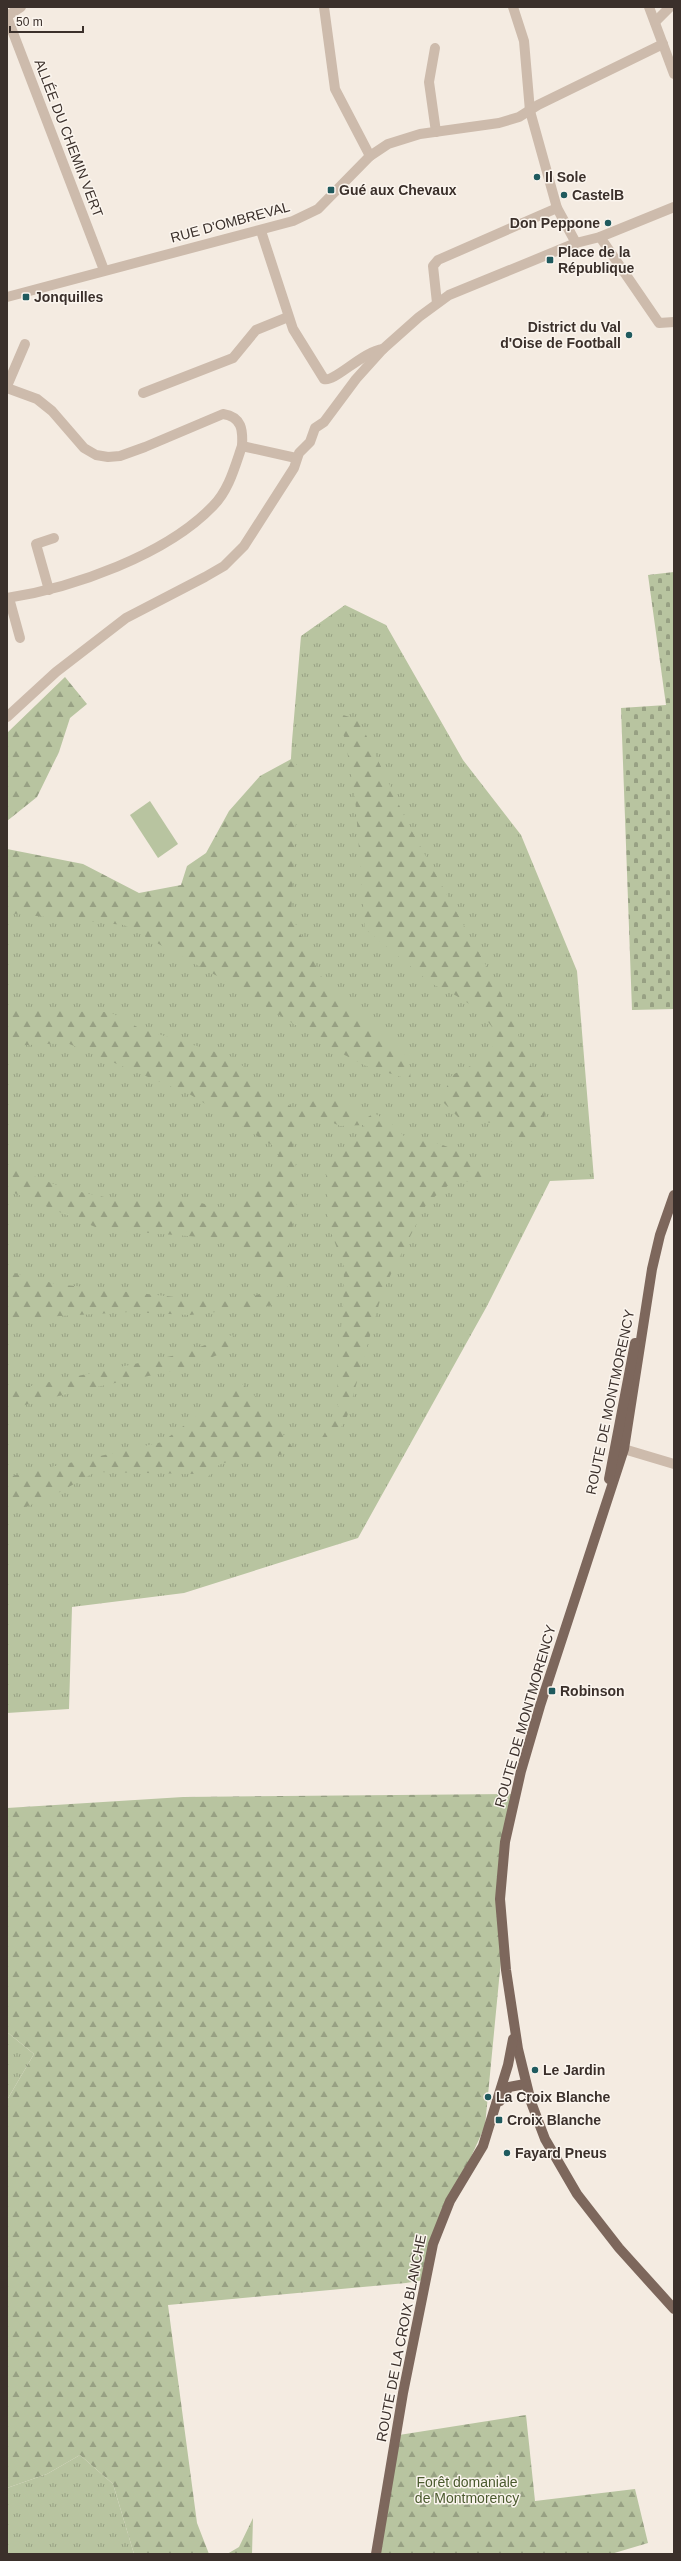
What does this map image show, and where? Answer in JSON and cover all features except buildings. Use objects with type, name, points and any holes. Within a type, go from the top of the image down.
[{"type":"main road","name":"ROUTE DE MONTMORENCY","points":[[513,2019],[503,1944],[500,1899],[505,1842],[521,1771],[540,1706],[600,1520],[620,1448],[648,1289],[660,1235],[674,1195]]},
{"type":"main road","points":[[493,2116],[511,2053],[513,2019]]},
{"type":"main road","points":[[513,2019],[525,2081],[548,2145],[577,2194],[618,2248],[674,2309]]},
{"type":"main road","points":[[503,2078],[508,2072],[516,2070],[525,2081]]},
{"type":"main road","points":[[493,2116],[507,2089],[525,2081]]},
{"type":"main road","name":"ROUTE DE LA CROIX BLANCHE","points":[[376,2554],[403,2393],[433,2244],[450,2201],[479,2155],[493,2116]]},
{"type":"street","points":[[7,17],[21,7]]},
{"type":"street","points":[[324,7],[335,89],[370,156]]},
{"type":"street","points":[[513,7],[524,41],[530,111],[557,208],[576,243]]},
{"type":"street","points":[[649,7],[674,74]]},
{"type":"street","points":[[655,22],[670,7]]},
{"type":"street","name":"ALLÉE DU CHEMIN VERT","points":[[7,17],[44,110],[104,270]]},
{"type":"street","name":"RUE D'OMBREVAL","points":[[7,297],[104,270],[261,231],[293,221],[318,208],[370,156],[388,144],[436,132],[498,123],[519,117],[663,44]]},
{"type":"street","points":[[435,48],[429,82],[436,132]]},
{"type":"street","points":[[7,717],[62,668],[126,618],[224,566],[244,546],[294,468],[296,458],[310,442],[315,428],[324,422],[356,379],[383,349],[437,303],[449,295],[576,243],[600,237],[674,207]]},
{"type":"street","points":[[437,303],[433,266],[438,260],[557,208]]},
{"type":"street","points":[[261,231],[288,317],[293,329],[320,375],[328,381],[366,354],[383,349]]},
{"type":"street","points":[[600,237],[660,323],[674,322]]},
{"type":"street","points":[[143,393],[232,358],[256,330],[288,317]]},
{"type":"street","points":[[20,638],[8,598],[49,590],[97,574],[134,558],[195,522],[214,505],[231,476],[242,446],[243,430],[239,422],[232,416],[223,414],[120,456],[96,455],[84,448],[52,410],[36,399],[7,387],[24,344]]},
{"type":"street","points":[[242,446],[296,458]]},
{"type":"street","points":[[49,590],[36,544],[54,538]]},
{"type":"street","points":[[620,1448],[674,1464]]},
{"type":"green space","points":[[674,572],[674,1009],[632,1010],[621,708],[666,705],[648,575]]},
{"type":"green space","points":[[345,605],[386,625],[463,760],[521,835],[577,971],[594,1179],[550,1181],[487,1306],[358,1538],[184,1593],[72,1607],[69,1709],[7,1713],[7,872],[201,933],[284,878],[292,741],[301,636]]},
{"type":"green space","points":[[65,677],[87,704],[70,718],[59,752],[37,797],[7,821],[7,733]]},
{"type":"green space","points":[[340,714],[359,720],[408,824],[500,991],[548,1107],[536,1137],[516,1146],[492,1123],[460,1119],[441,1100],[452,1075],[493,1055],[492,1027],[479,1010],[455,995],[432,984],[365,929],[355,797],[345,739],[339,724]]},
{"type":"green space","points":[[295,757],[298,780],[291,915],[326,986],[408,1057],[411,1080],[366,1066],[335,1050],[219,977],[124,925],[7,913],[7,849],[83,864],[139,893],[181,885],[187,866],[206,853],[229,811],[260,776]]},
{"type":"green space","points":[[150,801],[178,844],[158,858],[130,815]]},
{"type":"green space","points":[[7,1007],[52,1011],[110,1012],[139,1028],[235,1058],[265,1089],[293,1108],[325,1097],[356,1108],[365,1119],[374,1113],[392,1124],[405,1137],[440,1144],[462,1154],[488,1178],[473,1183],[456,1179],[427,1203],[383,1290],[347,1417],[326,1453],[320,1441],[338,1410],[337,1369],[343,1308],[344,1267],[328,1224],[326,1172],[339,1153],[365,1132],[364,1125],[340,1126],[318,1116],[301,1126],[293,1145],[299,1190],[286,1264],[288,1292],[265,1277],[242,1250],[225,1239],[100,1229],[7,1190],[7,1166],[67,1189],[118,1200],[191,1200],[225,1210],[271,1174],[280,1150],[191,1095],[67,1043],[7,1046]]},
{"type":"green space","points":[[7,1271],[56,1284],[193,1299],[235,1302],[272,1290],[284,1304],[190,1315],[129,1312],[43,1317],[7,1317]]},
{"type":"green space","points":[[232,1335],[239,1342],[225,1351],[191,1365],[155,1375],[65,1394],[7,1410],[7,1391],[181,1354]]},
{"type":"green space","points":[[241,1383],[255,1396],[293,1448],[278,1455],[269,1457],[239,1460],[221,1464],[206,1479],[197,1474],[95,1472],[51,1497],[7,1514],[7,1477],[162,1442]]},
{"type":"green space","points":[[516,1794],[501,1871],[503,1939],[485,2126],[437,2232],[424,2280],[406,2283],[168,2305],[197,2523],[209,2554],[134,2554],[113,2484],[80,2455],[47,2474],[7,2488],[7,2100],[34,2054],[7,2032],[7,1808],[183,1797]]},
{"type":"green space","points":[[7,2032],[34,2054],[7,2100]]},
{"type":"green space","name":"Forêt domaniale de Montmorency","points":[[526,2415],[535,2501],[635,2489],[648,2543],[611,2554],[377,2554],[399,2435]]},
{"type":"green space","points":[[80,2455],[113,2484],[134,2554],[7,2554],[7,2488],[47,2474]]},
{"type":"green space","points":[[253,2518],[252,2554],[227,2554],[239,2547]]},
{"type":"place","name":"Il Sole","points":[[537,177]]},
{"type":"place","name":"Gué aux Chevaux","points":[[331,190]]},
{"type":"place","name":"CastelB","points":[[564,195]]},
{"type":"place","name":"Don Peppone","points":[[608,223]]},
{"type":"place","name":"Place de la République","points":[[550,260]]},
{"type":"place","name":"Jonquilles","points":[[26,297]]},
{"type":"place","name":"District du Val d'Oise de Football","points":[[629,335]]},
{"type":"place","name":"Robinson","points":[[552,1691]]},
{"type":"place","name":"Le Jardin","points":[[535,2070]]},
{"type":"place","name":"La Croix Blanche","points":[[488,2097]]},
{"type":"place","name":"Croix Blanche","points":[[499,2120]]},
{"type":"place","name":"Fayard Pneus","points":[[507,2153]]}]
